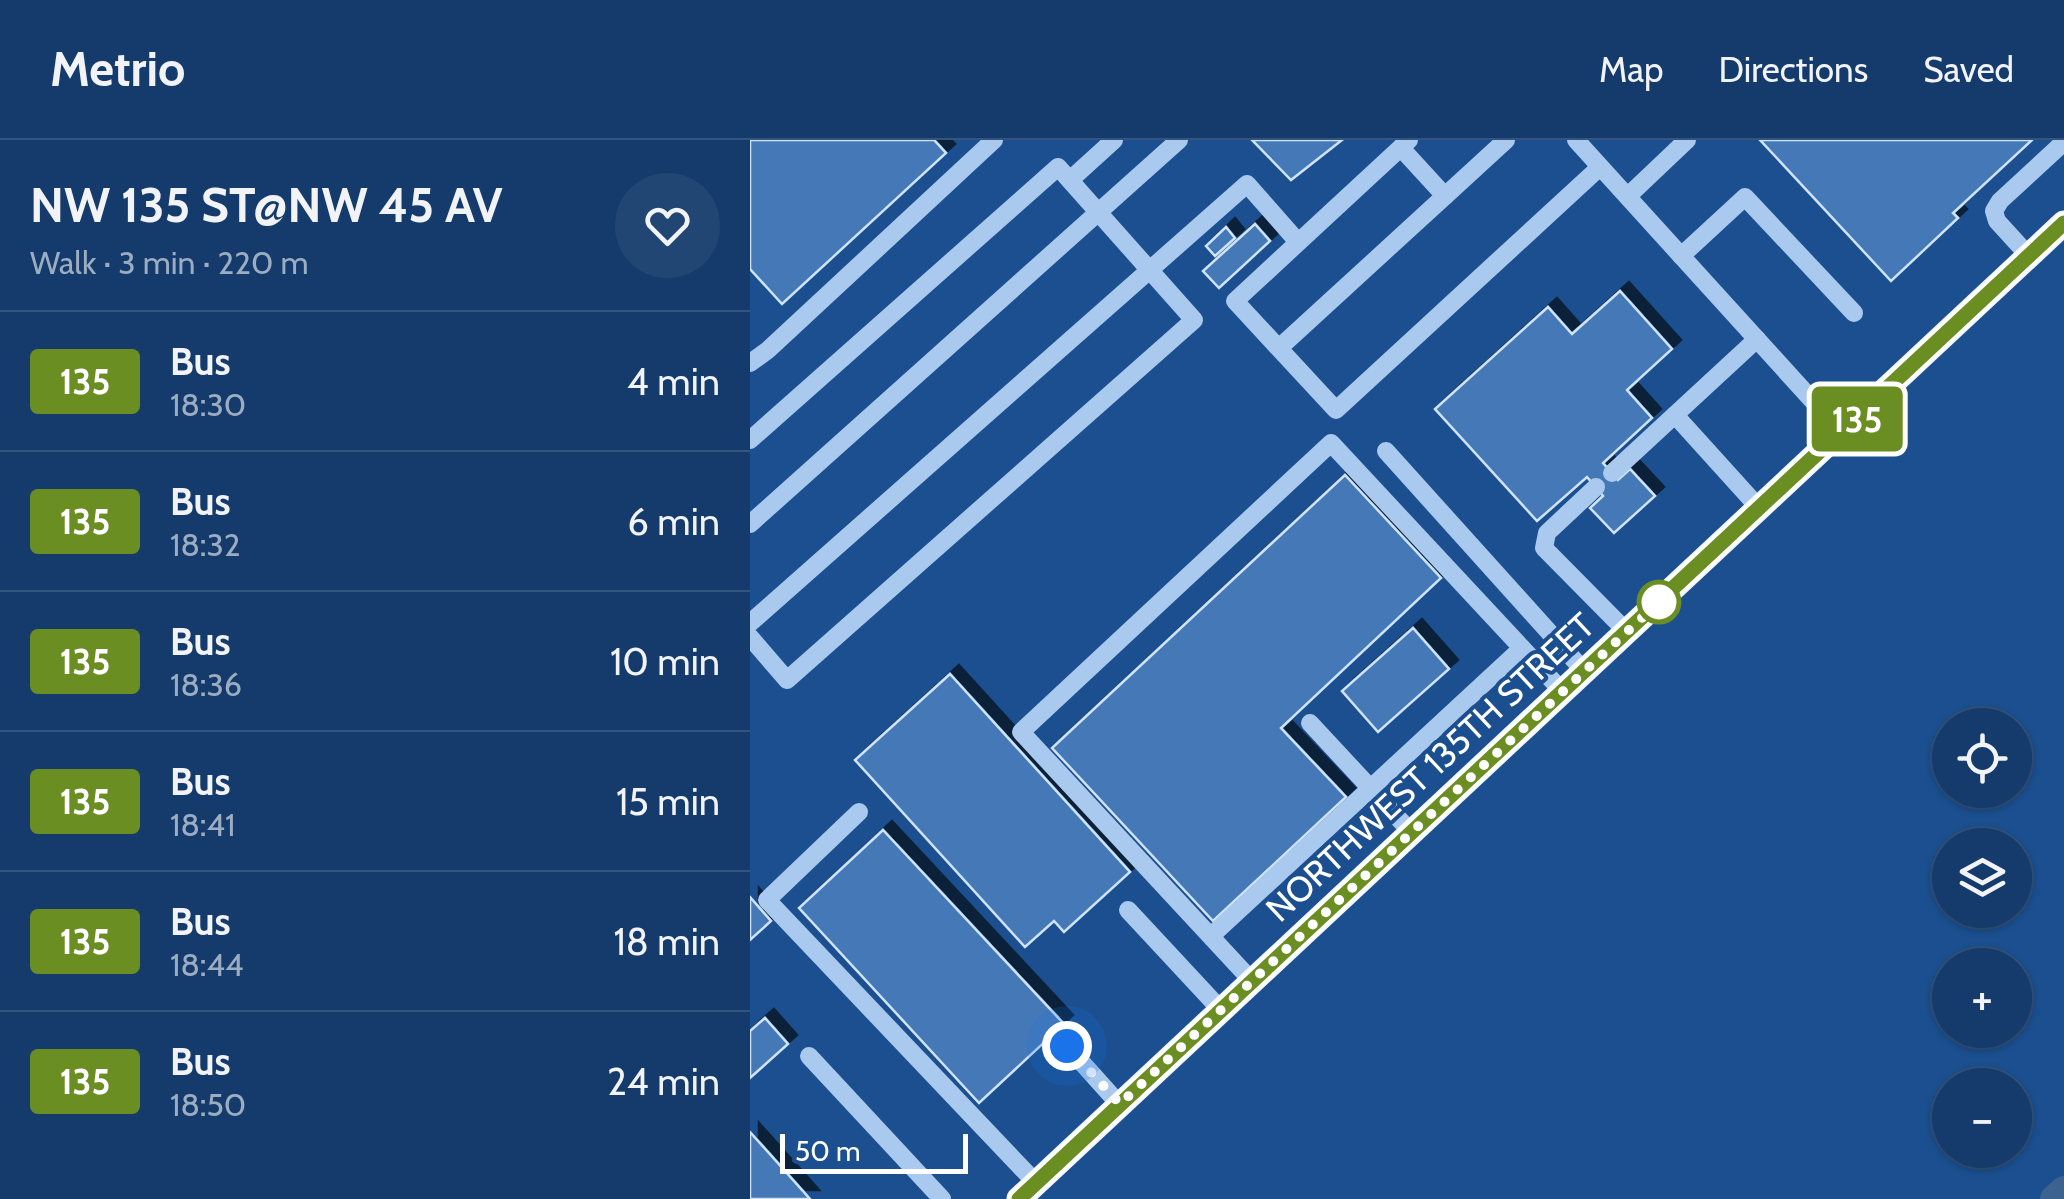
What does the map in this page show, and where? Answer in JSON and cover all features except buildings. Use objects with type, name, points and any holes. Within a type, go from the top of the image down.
[{"type":"main road","name":"NORTHWEST 135TH STREET","points":[[1028,1191],[2064,223]]},
{"type":"street","points":[[750,363],[994,140]]},
{"type":"street","points":[[1070,180],[1114,140]]},
{"type":"street","points":[[750,524],[1179,140]]},
{"type":"street","points":[[1279,348],[1506,140]]},
{"type":"street","points":[[1576,140],[1842,434]]},
{"type":"street","points":[[1628,196],[1687,140]]},
{"type":"street","points":[[2029,256],[1997,221],[1994,211],[2064,142]]},
{"type":"street","points":[[1445,196],[1405,144],[1235,301],[1336,410],[1600,166]]},
{"type":"street","points":[[750,440],[1058,167],[1194,320],[788,680],[750,638]]},
{"type":"street","points":[[750,623],[1247,184],[1298,242]]},
{"type":"street","points":[[1681,256],[1745,197],[1854,313]]},
{"type":"street","points":[[1612,473],[1757,339]]},
{"type":"street","points":[[1675,415],[1760,509]]},
{"type":"street","points":[[1252,981],[1021,732],[1317,456],[1332,444],[1562,692]]},
{"type":"street","points":[[1386,451],[1585,672]]},
{"type":"street","points":[[1596,487],[1547,533],[1544,548],[1627,632]]},
{"type":"street","points":[[1211,936],[1522,648]]},
{"type":"street","points":[[1310,723],[1412,833]]},
{"type":"street","points":[[860,812],[766,900],[1028,1191]]},
{"type":"street","points":[[1128,910],[1221,1010]]},
{"type":"street","points":[[1067,1046],[1120,1104]]},
{"type":"street","points":[[809,1056],[942,1199]]},
{"type":"waterway","points":[[2054,1199],[2064,1190]]},
{"type":"bus line","name":"135","points":[[1019,1199],[2064,223]]},
{"type":"route","points":[[1067,1046],[1120,1104],[1659,602]]}]
